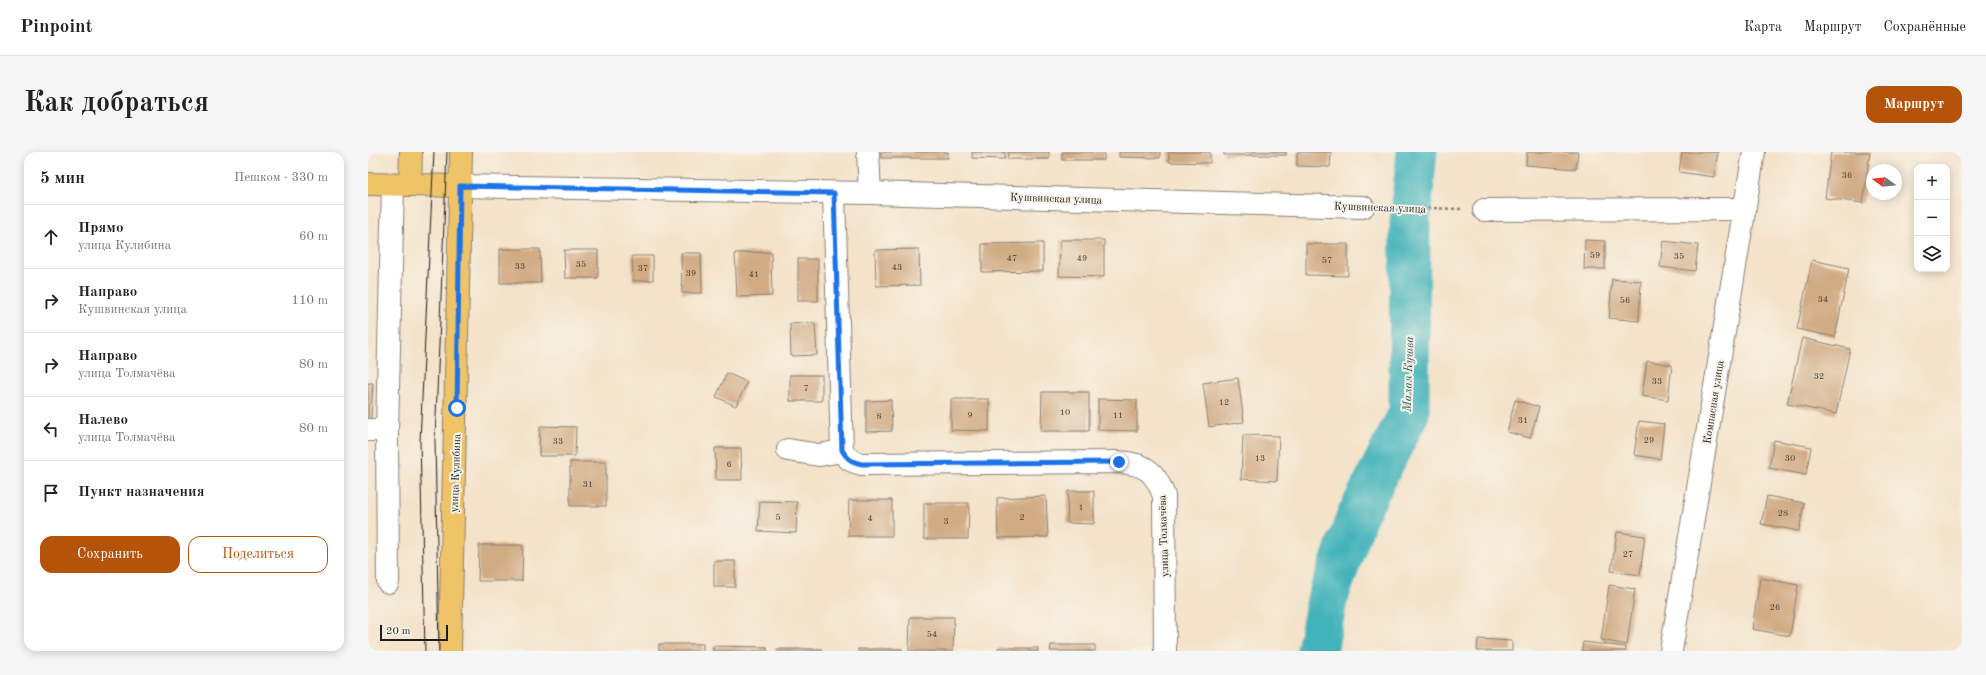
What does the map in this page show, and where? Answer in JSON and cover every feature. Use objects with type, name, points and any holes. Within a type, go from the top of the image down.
[{"type":"main road","points":[[402,185],[411,152]]},
{"type":"main road","name":"улица Кулибина","points":[[450,651],[457,408],[461,152]]},
{"type":"main road","name":"Кушвинская улица","points":[[368,184],[460,186]]},
{"type":"street","points":[[868,152],[870,192]]},
{"type":"street","name":"Компасная улица","points":[[1671,651],[1754,152]]},
{"type":"street","points":[[388,582],[378,430],[402,185]]},
{"type":"street","name":"Кушвинская улица","points":[[460,186],[834,193],[870,192],[1363,207]]},
{"type":"street","points":[[788,450],[819,455],[842,450],[834,193]]},
{"type":"street","points":[[1484,210],[1745,208]]},
{"type":"street","name":"улица Толмачёва","points":[[842,450],[846,458],[855,463],[862,464],[1119,462],[1134,463],[1146,468],[1158,480],[1164,496],[1165,651]]},
{"type":"path","name":"Кушвинская улица","points":[[1363,207],[1484,210]]},
{"type":"building","points":[[881,152],[948,152],[948,158],[881,158]]},
{"type":"building","points":[[972,152],[1005,152],[1005,159],[972,158]]},
{"type":"building","points":[[1008,152],[1049,152],[1049,159],[1008,159]]},
{"type":"building","points":[[1062,152],[1104,152],[1104,160],[1062,160]]},
{"type":"building","points":[[1119,152],[1160,152],[1160,158],[1119,157]]},
{"type":"building","points":[[1169,152],[1210,152],[1210,163],[1169,162]]},
{"type":"building","points":[[1224,152],[1286,152],[1286,155],[1224,155]]},
{"type":"building","points":[[1297,152],[1331,152],[1330,167],[1297,166]]},
{"type":"building","points":[[1527,152],[1578,152],[1576,169],[1526,165]]},
{"type":"building","points":[[1682,152],[1718,152],[1714,177],[1679,172]]},
{"type":"building","points":[[1831,152],[1870,152],[1868,164],[1866,164],[1866,181],[1863,203],[1825,198]]},
{"type":"building","points":[[1060,240],[1104,240],[1104,277],[1059,276]]},
{"type":"building","points":[[1585,240],[1605,241],[1605,269],[1584,269]]},
{"type":"building","points":[[1663,241],[1698,245],[1695,271],[1660,267]]},
{"type":"building","points":[[1043,243],[1043,271],[982,272],[982,244]]},
{"type":"building","points":[[1306,244],[1348,244],[1348,276],[1306,275]]},
{"type":"building","points":[[500,249],[540,249],[541,283],[500,283]]},
{"type":"building","points":[[919,249],[920,285],[876,286],[875,250]]},
{"type":"building","points":[[564,250],[598,250],[598,278],[565,278]]},
{"type":"building","points":[[771,252],[772,296],[737,297],[735,253]]},
{"type":"building","points":[[681,253],[701,253],[702,293],[682,293]]},
{"type":"building","points":[[632,256],[653,256],[653,280],[633,281]]},
{"type":"building","points":[[798,259],[818,259],[818,301],[798,301]]},
{"type":"building","points":[[1812,260],[1849,268],[1835,337],[1797,329]]},
{"type":"building","points":[[1612,279],[1641,281],[1639,321],[1609,318]]},
{"type":"building","points":[[815,323],[817,355],[791,356],[790,324]]},
{"type":"building","points":[[1802,338],[1850,349],[1836,414],[1787,404]]},
{"type":"building","points":[[1647,361],[1672,365],[1668,400],[1642,396]]},
{"type":"building","points":[[727,373],[747,382],[736,406],[716,397]]},
{"type":"building","points":[[790,375],[822,375],[822,401],[790,401]]},
{"type":"building","points":[[1238,378],[1244,422],[1209,427],[1203,383]]},
{"type":"building","points":[[368,383],[373,383],[371,419],[368,419]]},
{"type":"building","points":[[1042,392],[1089,392],[1089,431],[1041,431]]},
{"type":"building","points":[[951,399],[989,399],[989,431],[951,430]]},
{"type":"building","points":[[1098,399],[1137,400],[1137,431],[1098,430]]},
{"type":"building","points":[[891,400],[892,431],[866,432],[866,401]]},
{"type":"building","points":[[1515,400],[1539,407],[1530,438],[1507,432]]},
{"type":"building","points":[[1639,421],[1664,424],[1660,459],[1634,455]]},
{"type":"building","points":[[540,426],[576,427],[575,456],[539,456]]},
{"type":"building","points":[[1243,435],[1279,436],[1277,481],[1241,479]]},
{"type":"building","points":[[1774,440],[1811,447],[1806,475],[1769,468]]},
{"type":"building","points":[[715,448],[741,448],[742,480],[716,480]]},
{"type":"building","points":[[570,462],[606,462],[606,506],[570,506]]},
{"type":"building","points":[[1068,491],[1094,491],[1094,524],[1067,523]]},
{"type":"building","points":[[1046,496],[1048,537],[998,538],[997,498]]},
{"type":"building","points":[[1767,496],[1804,503],[1799,531],[1761,524]]},
{"type":"building","points":[[849,500],[892,500],[892,536],[848,536]]},
{"type":"building","points":[[760,501],[797,502],[796,533],[758,531]]},
{"type":"building","points":[[924,503],[969,503],[968,539],[924,539]]},
{"type":"building","points":[[1617,532],[1645,536],[1640,575],[1611,571]]},
{"type":"building","points":[[479,545],[523,545],[522,581],[478,581]]},
{"type":"building","points":[[714,561],[735,561],[735,587],[714,587]]},
{"type":"building","points":[[1760,578],[1798,585],[1790,636],[1752,629]]},
{"type":"building","points":[[1609,585],[1635,589],[1627,645],[1601,640]]},
{"type":"building","points":[[910,617],[954,617],[953,651],[909,651]]},
{"type":"building","points":[[1478,639],[1512,641],[1512,651],[1477,651]]},
{"type":"building","points":[[1583,642],[1626,647],[1626,651],[1582,651]]},
{"type":"building","points":[[659,644],[703,644],[703,651],[659,651]]},
{"type":"building","points":[[1051,645],[1095,645],[1095,651],[1050,651]]},
{"type":"building","points":[[713,646],[767,647],[767,651],[713,651]]},
{"type":"building","points":[[998,648],[1038,648],[1038,651],[998,651]]},
{"type":"building","points":[[777,649],[822,649],[821,651],[777,651]]},
{"type":"building","points":[[858,649],[902,649],[902,651],[858,651]]},
{"type":"waterway","name":"Малая Кушва","points":[[1317,651],[1327,600],[1357,516],[1409,413],[1410,221],[1417,152]]},
{"type":"tram line","points":[[425,651],[420,440],[434,152]]},
{"type":"tram line","points":[[439,651],[435,440],[447,152]]},
{"type":"route","points":[[457,408],[460,186],[834,193],[842,450],[846,458],[855,463],[862,464],[1119,462]]}]
